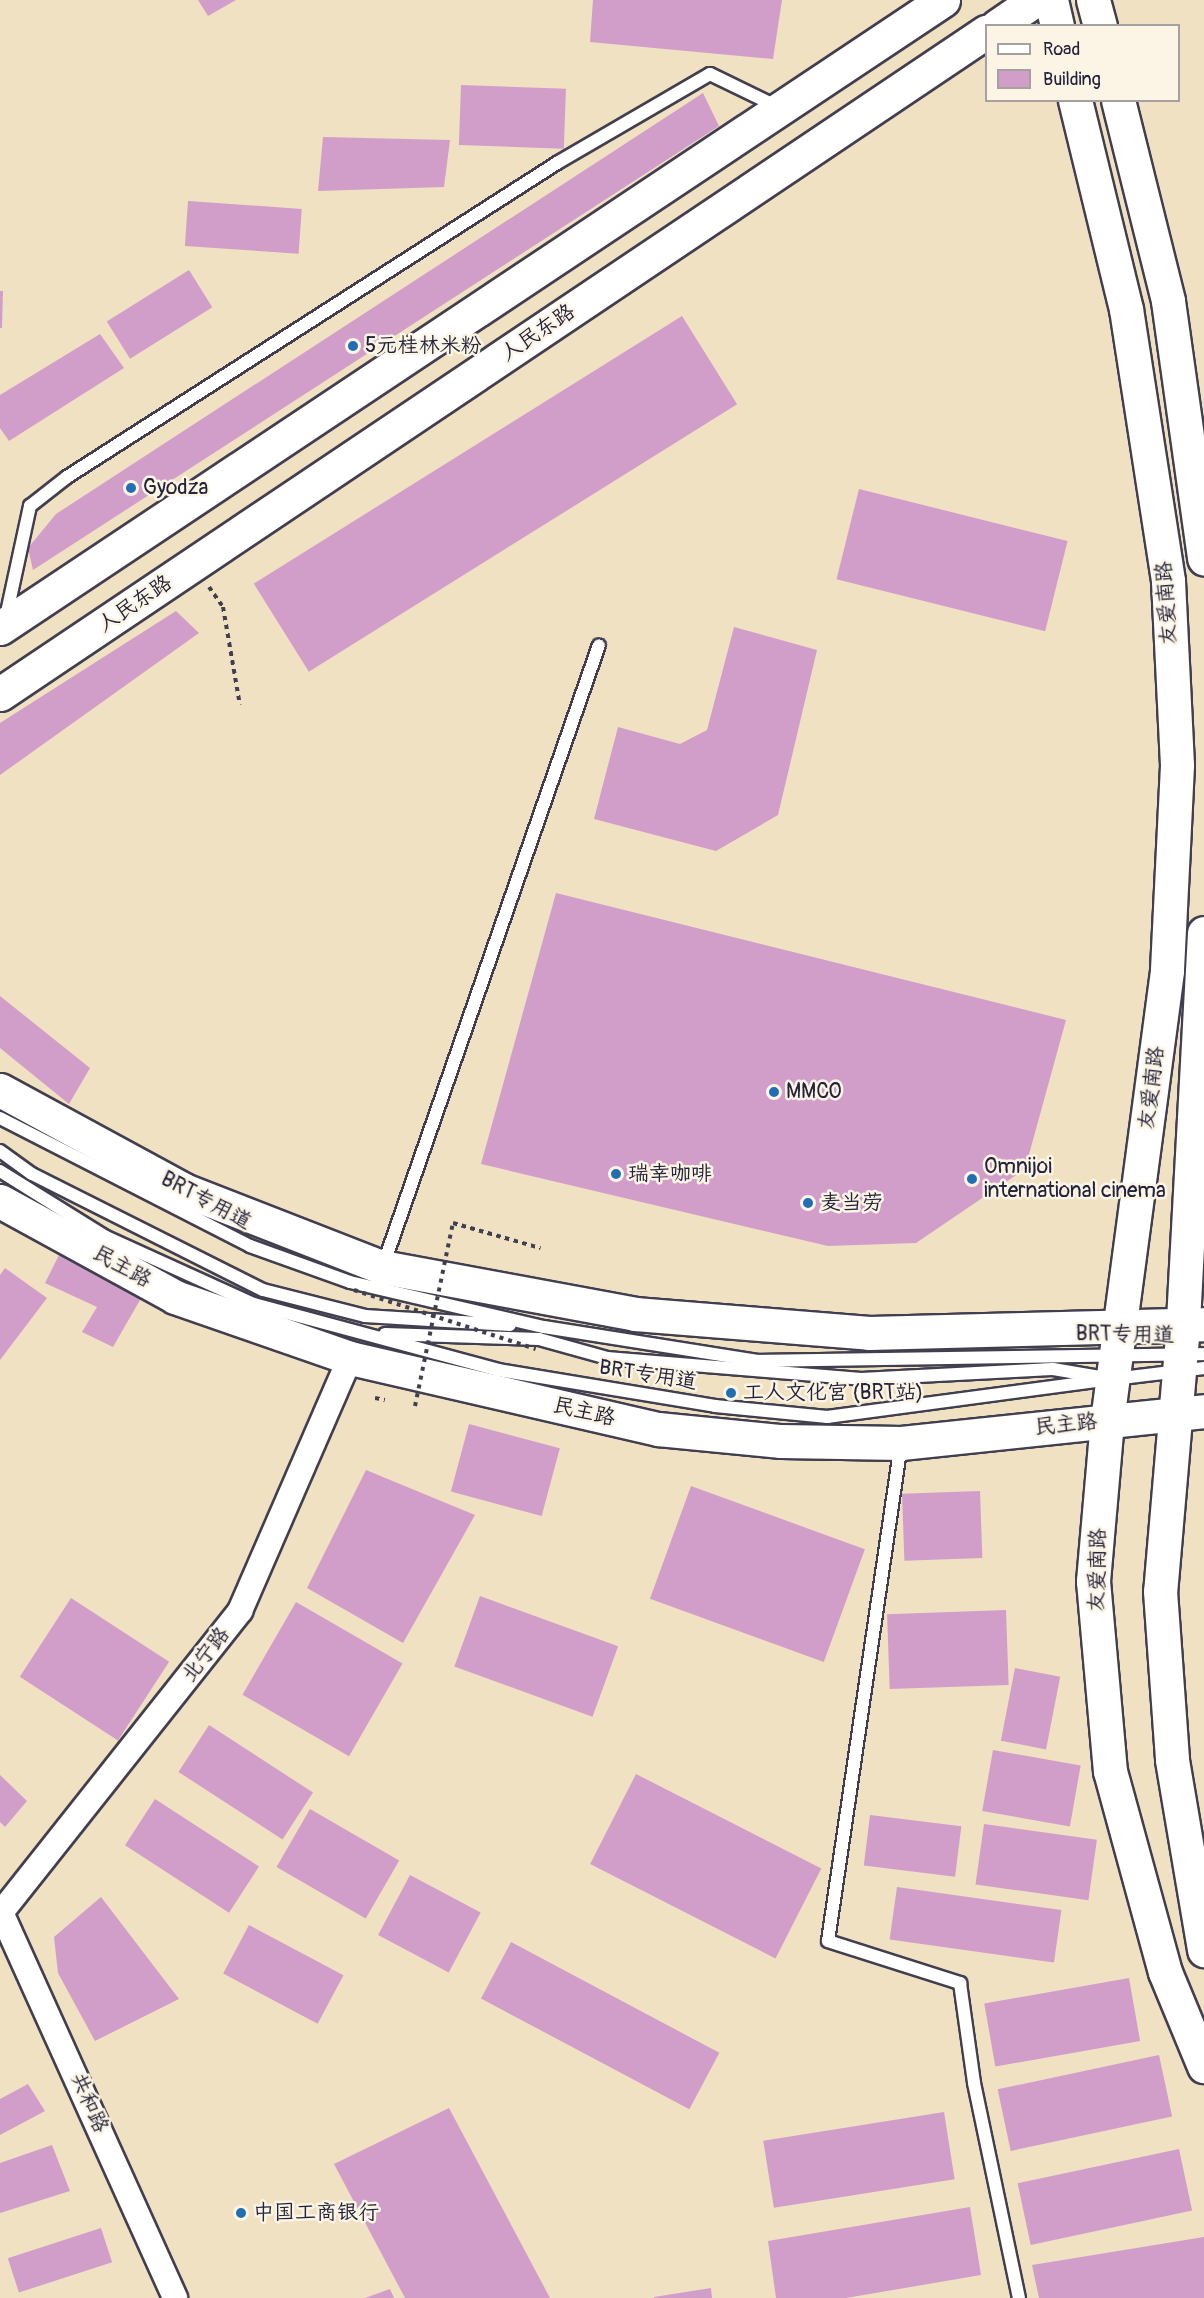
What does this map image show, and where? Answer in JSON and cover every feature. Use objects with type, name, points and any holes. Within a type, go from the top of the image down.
[{"type":"main road","points":[[2,626],[943,0]]},
{"type":"main road","points":[[1000,24],[1035,0]]},
{"type":"main road","points":[[1051,0],[1057,24]]},
{"type":"main road","points":[[1093,0],[1099,24]]},
{"type":"main road","name":"人民东路","points":[[0,694],[985,33]]},
{"type":"main road","name":"友爱南路","points":[[1075,102],[1126,309],[1168,581],[1177,765],[1167,971],[1107,1421],[1093,1581],[1110,1770],[1165,1972],[1204,2066]]},
{"type":"main road","name":"友爱南路","points":[[1118,102],[1168,301],[1204,558]]},
{"type":"main road","name":"友爱南路","points":[[1204,933],[1189,1412],[1160,1591],[1172,1760],[1204,1950]]},
{"type":"main road","points":[[0,1090],[184,1190],[382,1267],[659,1316],[1117,1353],[1192,1350]]},
{"type":"main road","name":"民主路","points":[[0,1201],[175,1297],[658,1429],[781,1441],[901,1443],[1189,1412]]},
{"type":"street","name":"北宁路","points":[[1,1912],[240,1611],[355,1345]]},
{"type":"street","name":"共和路","points":[[1,1912],[175,2298]]},
{"type":"lane","points":[[2,626],[30,506],[67,477],[557,163],[710,74],[780,108]]},
{"type":"lane","points":[[382,1267],[598,645]]},
{"type":"lane","name":"BRT专用道","points":[[0,1119],[250,1246],[350,1282],[544,1327],[759,1361],[1192,1350]]},
{"type":"lane","name":"BRT专用道","points":[[0,1151],[32,1174],[263,1290],[365,1316],[544,1327]]},
{"type":"lane","name":"BRT专用道","points":[[0,1171],[106,1237],[254,1304],[355,1345],[715,1406],[827,1417],[1117,1353]]},
{"type":"lane","name":"BRT专用道","points":[[355,1345],[539,1339],[607,1358],[861,1379],[1053,1369],[1117,1353]]},
{"type":"lane","points":[[901,1443],[828,1941],[960,1983],[974,2084],[1019,2298]]},
{"type":"path","points":[[194,564],[223,608],[240,705]]},
{"type":"path","points":[[415,1406],[453,1223],[540,1248]]},
{"type":"path","points":[[354,1290],[536,1349]]},
{"type":"building","points":[[198,0],[236,0],[208,16]]},
{"type":"building","points":[[593,0],[782,0],[773,59],[590,42]]},
{"type":"building","points":[[461,85],[566,89],[564,149],[459,145]]},
{"type":"building","points":[[703,93],[719,126],[33,570],[28,548],[56,514]]},
{"type":"building","points":[[323,137],[450,140],[444,187],[318,191]]},
{"type":"building","points":[[188,201],[302,209],[299,254],[185,246]]},
{"type":"building","points":[[189,270],[212,307],[130,359],[107,321]]},
{"type":"building","points":[[0,291],[3,291],[2,328],[0,328]]},
{"type":"building","points":[[682,316],[737,404],[309,672],[254,584]]},
{"type":"building","points":[[100,334],[124,368],[9,441],[0,428],[0,395]]},
{"type":"building","points":[[859,489],[1068,541],[1045,631],[837,579]]},
{"type":"building","points":[[176,611],[199,633],[0,775],[0,723]]},
{"type":"building","points":[[734,627],[817,650],[778,815],[716,851],[594,819],[618,727],[680,744],[707,730]]},
{"type":"building","name":"MMCO","points":[[556,893],[1066,1020],[1025,1169],[916,1243],[828,1246],[481,1164]]},
{"type":"building","points":[[0,996],[90,1068],[69,1104],[0,1048]]},
{"type":"building","points":[[62,1249],[144,1293],[113,1347],[82,1332],[97,1307],[45,1283]]},
{"type":"building","points":[[5,1268],[47,1298],[0,1360],[0,1275]]},
{"type":"building","points":[[469,1424],[560,1448],[542,1516],[451,1492]]},
{"type":"building","points":[[366,1470],[475,1515],[403,1643],[307,1588]]},
{"type":"building","points":[[691,1486],[865,1549],[824,1662],[650,1599]]},
{"type":"building","points":[[980,1491],[982,1558],[904,1561],[902,1494]]},
{"type":"building","points":[[480,1596],[618,1646],[592,1717],[454,1666]]},
{"type":"building","points":[[71,1598],[169,1662],[118,1741],[20,1677]]},
{"type":"building","points":[[296,1602],[403,1664],[349,1756],[242,1695]]},
{"type":"building","points":[[1006,1610],[1009,1685],[890,1689],[887,1614]]},
{"type":"building","points":[[1015,1668],[1060,1677],[1046,1749],[1001,1741]]},
{"type":"building","points":[[209,1725],[313,1793],[282,1840],[179,1772]]},
{"type":"building","points":[[993,1750],[1081,1765],[1070,1827],[982,1811]]},
{"type":"building","points":[[636,1774],[821,1868],[775,1958],[590,1864]]},
{"type":"building","points":[[0,1775],[27,1801],[5,1827],[0,1822]]},
{"type":"building","points":[[155,1799],[259,1867],[229,1913],[125,1845]]},
{"type":"building","points":[[310,1809],[399,1860],[366,1919],[276,1867]]},
{"type":"building","points":[[870,1815],[961,1826],[955,1877],[864,1866]]},
{"type":"building","points":[[984,1824],[1097,1840],[1088,1900],[976,1884]]},
{"type":"building","points":[[410,1875],[481,1913],[449,1973],[378,1935]]},
{"type":"building","points":[[897,1887],[1061,1910],[1054,1963],[890,1939]]},
{"type":"building","points":[[101,1897],[179,1999],[95,2041],[58,1973],[54,1937]]},
{"type":"building","points":[[249,1925],[343,1975],[318,2024],[223,1974]]},
{"type":"building","points":[[511,1942],[719,2053],[689,2109],[481,1999]]},
{"type":"building","points":[[1129,1978],[1140,2041],[995,2067],[984,2004]]},
{"type":"building","points":[[1159,2055],[1172,2117],[1011,2151],[998,2089]]},
{"type":"building","points":[[28,2084],[45,2111],[0,2135],[0,2099]]},
{"type":"building","points":[[449,2108],[550,2298],[405,2298],[334,2164]]},
{"type":"building","points":[[944,2112],[955,2179],[774,2208],[763,2141]]},
{"type":"building","points":[[52,2145],[70,2191],[0,2213],[0,2163]]},
{"type":"building","points":[[1179,2149],[1192,2211],[1031,2245],[1018,2183]]},
{"type":"building","points":[[970,2207],[981,2275],[846,2298],[776,2298],[768,2241]]},
{"type":"building","points":[[101,2228],[112,2262],[19,2293],[8,2258]]},
{"type":"building","points":[[1204,2237],[1204,2298],[1039,2298],[1032,2265]]},
{"type":"building","points":[[711,2288],[712,2298],[654,2298],[654,2297]]},
{"type":"building","points":[[390,2289],[394,2298],[365,2298]]},
{"type":"place","name":"5元桂林米粉","points":[[353,346]]},
{"type":"place","name":"Gyodza","points":[[131,488]]},
{"type":"place","name":"MMCO","points":[[774,1092]]},
{"type":"place","name":"瑞幸咖啡","points":[[616,1174]]},
{"type":"place","name":"Omnijoi international cinema","points":[[972,1179]]},
{"type":"place","name":"麦当劳","points":[[808,1203]]},
{"type":"place","name":"工人文化宫 (BRT站)","points":[[731,1393]]},
{"type":"place","name":"中国工商银行","points":[[241,2213]]}]
